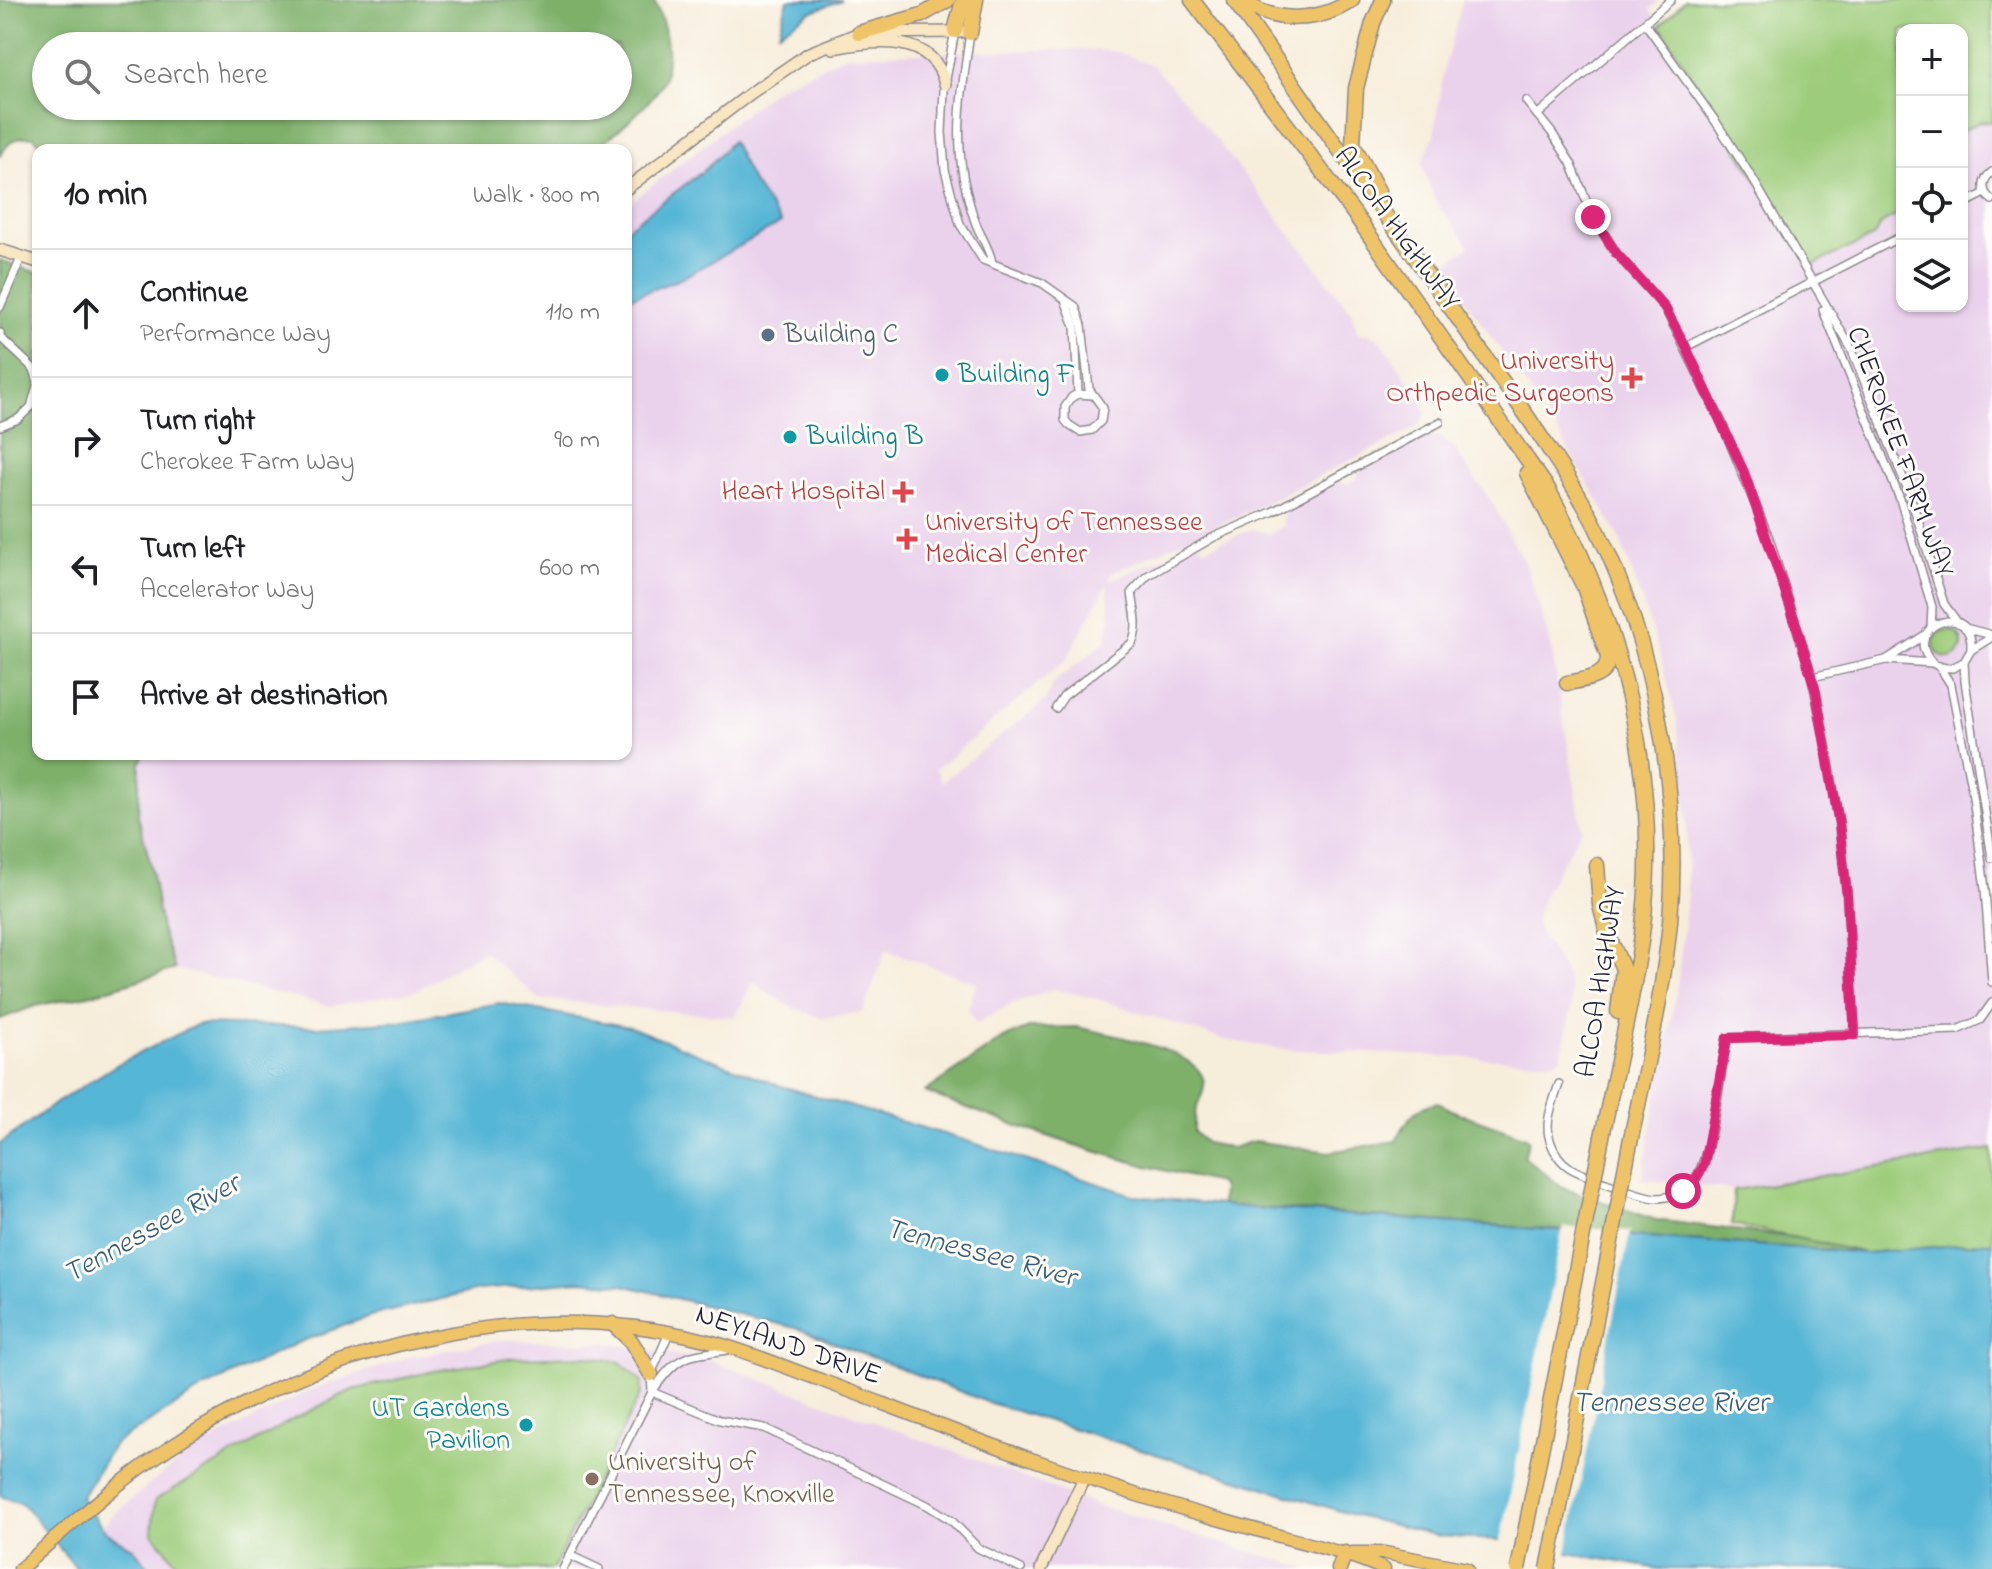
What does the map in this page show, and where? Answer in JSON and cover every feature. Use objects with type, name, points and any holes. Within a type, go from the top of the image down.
[{"type":"highway","points":[[859,33],[922,15],[948,0]]},
{"type":"highway","name":"ALCOA HIGHWAY","points":[[1192,0],[1353,212],[1548,489],[1588,571],[1621,661],[1638,738],[1648,851],[1642,934],[1518,1569]]},
{"type":"highway","name":"ALCOA HIGHWAY","points":[[1234,0],[1573,486],[1596,527],[1620,582],[1640,645],[1666,757],[1673,865],[1669,924],[1548,1569]]},
{"type":"highway","points":[[1242,0],[1276,16],[1312,17],[1340,8],[1352,0]]},
{"type":"highway","points":[[1383,0],[1373,23],[1356,88],[1353,144],[1385,205],[1468,333]]},
{"type":"highway","points":[[963,32],[973,1]]},
{"type":"highway","points":[[1502,422],[1584,587],[1605,643],[1608,665],[1605,671],[1567,683]]},
{"type":"highway","points":[[1597,865],[1600,905],[1607,932],[1623,969],[1604,1086],[1609,1103]]},
{"type":"highway","points":[[613,1324],[631,1341],[651,1374]]},
{"type":"highway","points":[[1339,1569],[1345,1553]]},
{"type":"highway","points":[[1345,1553],[1346,1569]]},
{"type":"main road","name":"NEYLAND DRIVE","points":[[20,1569],[136,1471],[244,1403],[329,1367],[375,1352],[463,1330],[525,1323],[613,1324],[669,1333],[734,1349],[1084,1478],[1345,1553],[1384,1569]]},
{"type":"main road","name":"NEYLAND DRIVE","points":[[1345,1553],[1385,1553],[1467,1569]]},
{"type":"street","points":[[1537,115],[1671,0]]},
{"type":"street","name":"CHEROKEE FARM WAY","points":[[1645,23],[1754,181],[1816,293],[1900,499],[1932,607],[1928,631]]},
{"type":"street","points":[[632,184],[751,93],[809,53],[859,33],[963,32]]},
{"type":"street","points":[[963,32],[945,84],[942,132],[945,170],[966,236],[983,260],[1042,283],[1075,306],[1080,315],[1089,389],[1103,408],[1101,421],[1092,430],[1080,432],[1069,425],[1064,413],[1068,401],[1078,394],[1092,395]]},
{"type":"street","points":[[963,32],[959,134],[964,179],[976,223],[991,254],[992,263]]},
{"type":"street","points":[[809,53],[853,44],[911,46],[935,59],[945,84]]},
{"type":"street","points":[[1526,101],[1571,163],[1593,217],[1616,253],[1665,308],[1744,472],[1771,546],[1812,677],[1841,838],[1855,1035]]},
{"type":"street","points":[[1992,172],[1984,180],[1985,193],[1992,200]]},
{"type":"street","points":[[1968,202],[1985,193]]},
{"type":"street","points":[[1686,347],[1896,239]]},
{"type":"street","points":[[0,250],[32,260]]},
{"type":"street","points":[[0,307],[22,256]]},
{"type":"street","name":"CHEROKEE FARM WAY","points":[[1816,293],[1851,348],[1910,495],[1944,604],[1962,626]]},
{"type":"street","points":[[1064,298],[1075,326],[1078,394]]},
{"type":"street","points":[[0,333],[0,337],[32,367]]},
{"type":"street","points":[[0,426],[18,419],[32,403]]},
{"type":"street","points":[[1056,708],[1064,696],[1132,643],[1137,634],[1132,592],[1147,576],[1214,537],[1272,512],[1440,422]]},
{"type":"street","points":[[1886,660],[1944,621],[1992,636]]},
{"type":"street","points":[[1962,626],[1970,634],[1971,650]]},
{"type":"street","points":[[1928,631],[1925,650],[1951,685],[1973,797],[1985,889],[1992,982]]},
{"type":"street","points":[[1812,677],[1886,660],[1952,668],[1964,662],[1971,650],[1992,636]]},
{"type":"street","points":[[1964,662],[1992,858]]},
{"type":"street","points":[[1559,1084],[1547,1129],[1551,1145],[1570,1168],[1643,1195],[1656,1198],[1671,1196],[1692,1185],[1704,1165],[1727,1038],[1957,1030],[1980,1020],[1992,1003]]},
{"type":"street","points":[[652,1392],[651,1374],[669,1333]]},
{"type":"street","points":[[563,1569],[652,1392],[677,1361],[688,1356],[734,1349]]},
{"type":"street","points":[[652,1392],[720,1420],[764,1428],[927,1505],[951,1520],[978,1548],[1021,1569]]},
{"type":"street","points":[[1041,1569],[1084,1478]]},
{"type":"street","points":[[569,1555],[599,1569]]},
{"type":"shaded area","points":[[1463,0],[1660,0],[1650,9],[1811,265],[1875,236],[1880,224],[1896,215],[1896,312],[1968,312],[1968,128],[1981,121],[1992,122],[1992,1149],[1734,1190],[1642,1179],[1678,981],[1687,894],[1687,821],[1677,721],[1660,653],[1620,538],[1553,423],[1441,266],[1470,246],[1437,204],[1421,165],[1434,136],[1444,69]]},
{"type":"shaded area","name":"University of Tennessee Medical Center","points":[[1077,49],[1118,52],[1152,65],[1188,104],[1351,311],[1358,333],[1376,336],[1385,346],[1424,404],[1425,415],[1417,427],[1262,505],[1112,573],[1108,581],[1198,543],[1205,549],[1252,529],[1270,534],[1284,525],[1284,513],[1294,504],[1337,482],[1347,484],[1356,479],[1359,471],[1425,437],[1438,435],[1452,445],[1492,503],[1527,568],[1550,641],[1582,828],[1546,890],[1536,916],[1537,928],[1565,972],[1571,993],[1571,1010],[1561,1057],[1555,1061],[1281,1049],[1225,1040],[1095,998],[1054,989],[1014,1003],[976,1023],[968,1009],[977,983],[886,950],[863,1012],[822,1018],[791,1007],[753,982],[735,1017],[539,999],[484,951],[415,991],[330,1006],[175,969],[161,929],[150,862],[138,816],[141,760],[632,760],[632,201],[777,88],[847,55]],"holes":[[[1107,584],[1111,619],[1106,641],[1052,684],[1046,700],[942,782],[936,769],[1066,660]]]},
{"type":"shaded area","name":"University of Tennessee, Knoxville","points":[[502,1340],[613,1344],[711,1361],[1099,1506],[1308,1569],[77,1569],[70,1559],[116,1512],[190,1452],[310,1390],[406,1358]]},
{"type":"green space","points":[[0,0],[653,0],[664,30],[667,53],[665,75],[656,92],[632,118],[632,32],[32,32],[32,120],[630,120],[601,144],[39,144],[34,137],[22,137],[6,147],[0,157]]},
{"type":"green space","points":[[1685,0],[1992,0],[1992,122],[1981,121],[1968,128],[1968,24],[1896,24],[1896,215],[1881,224],[1875,236],[1811,266],[1660,26]]},
{"type":"green space","points":[[0,260],[32,271],[32,760],[141,760],[138,816],[150,862],[161,929],[175,969],[93,994],[35,1006],[0,1019]]},
{"type":"green space","points":[[1948,630],[1958,634],[1962,644],[1958,654],[1948,658],[1938,654],[1934,644],[1938,634]]},
{"type":"green space","points":[[1076,1027],[1149,1044],[1187,1061],[1199,1071],[1204,1087],[1195,1113],[1194,1132],[1206,1143],[1232,1148],[1254,1141],[1329,1152],[1396,1141],[1412,1116],[1438,1102],[1451,1110],[1526,1137],[1529,1140],[1524,1157],[1563,1188],[1656,1220],[1797,1238],[1865,1253],[1221,1205],[1222,1189],[1219,1183],[1070,1144],[925,1092],[1004,1038],[1029,1028]]},
{"type":"green space","points":[[1992,1149],[1992,1242],[1865,1253],[1732,1224],[1734,1190]]},
{"type":"green space","points":[[585,1356],[620,1362],[642,1382],[641,1393],[553,1569],[182,1569],[152,1533],[155,1500],[292,1420],[352,1390],[434,1371],[514,1358]]},
{"type":"water","points":[[788,0],[842,0],[810,12],[779,32]]},
{"type":"water","points":[[732,141],[751,180],[781,223],[680,279],[632,297],[632,224],[707,168]]},
{"type":"water","name":"Tennessee River","points":[[499,1003],[630,1027],[778,1085],[964,1140],[1136,1196],[1251,1208],[1865,1253],[1992,1242],[1992,1569],[1660,1569],[1493,1540],[1439,1536],[1356,1516],[987,1402],[799,1329],[623,1285],[580,1281],[479,1290],[370,1316],[297,1343],[202,1389],[114,1444],[81,1498],[102,1527],[133,1548],[150,1569],[77,1569],[23,1504],[0,1496],[0,1144],[53,1105],[116,1065],[198,1024],[317,1027],[400,1021]]},
{"type":"pier","points":[[1563,1227],[1630,1231],[1566,1558],[1500,1546]]},
{"type":"place","name":"Building C","points":[[768,335]]},
{"type":"place","name":"Building F","points":[[942,375]]},
{"type":"place","name":"University Orthpedic Surgeons","points":[[1632,378]]},
{"type":"place","name":"Building B","points":[[790,437]]},
{"type":"place","name":"Heart Hospital","points":[[903,492]]},
{"type":"place","name":"University of Tennessee Medical Center","points":[[907,539]]},
{"type":"place","name":"UT Gardens Pavilion","points":[[526,1425]]},
{"type":"place","name":"University of Tennessee, Knoxville","points":[[592,1479]]},
{"type":"route","points":[[1593,217],[1616,253],[1665,308],[1721,421],[1769,538],[1816,692],[1839,824],[1847,896],[1855,1035],[1727,1038],[1704,1165],[1692,1185],[1683,1191]]}]
